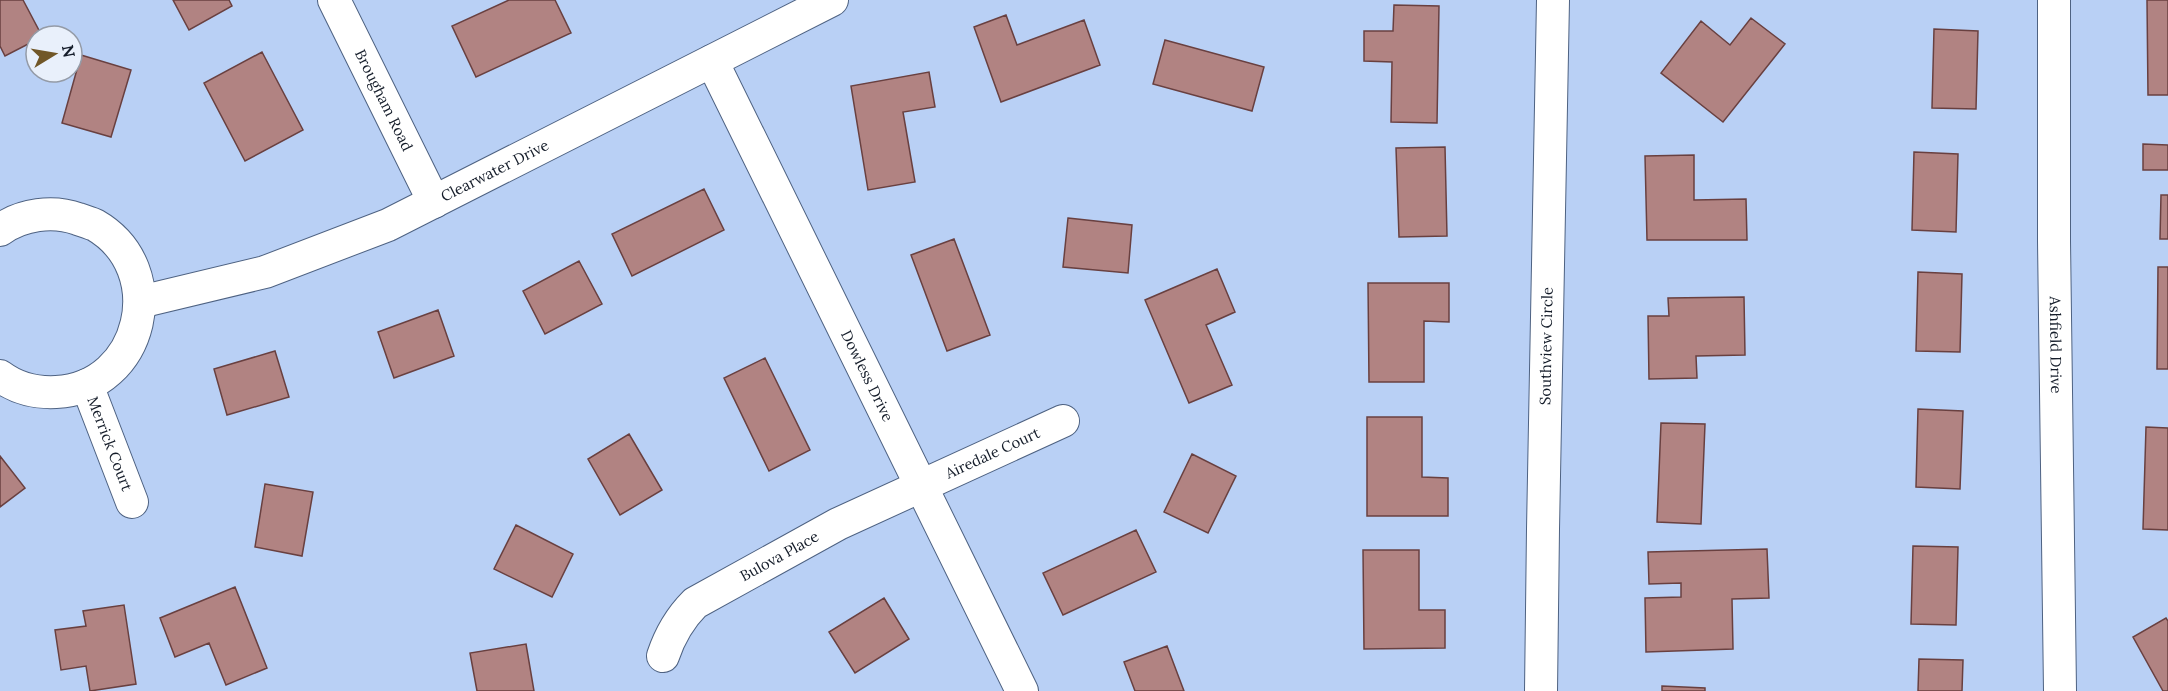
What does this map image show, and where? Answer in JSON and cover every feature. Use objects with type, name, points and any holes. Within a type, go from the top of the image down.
[{"type":"street","name":"Brougham Road","points":[[334,0],[434,202]]},
{"type":"street","name":"Clearwater Drive","points":[[140,302],[265,272],[388,225],[832,0]]},
{"type":"street","name":"Southview Circle","points":[[1541,691],[1553,0]]},
{"type":"street","name":"Ashfield Drive","points":[[2054,0],[2054,230],[2060,691]]},
{"type":"street","name":"Dowless Drive","points":[[712,61],[1022,691]]},
{"type":"street","points":[[0,376],[25,389],[46,393],[66,392],[87,385],[109,372],[126,352],[137,328],[140,302],[135,272],[119,245],[95,225],[67,215],[36,215],[2,225]]},
{"type":"street","name":"Merrick Court","points":[[87,385],[132,502]]},
{"type":"street","name":"Airedale Court","points":[[921,485],[1063,421]]},
{"type":"street","name":"Bulova Place","points":[[663,656],[680,618],[695,603],[838,524],[921,485]]},
{"type":"building","points":[[0,0],[23,0],[36,24],[24,24],[24,46],[5,56],[0,46]]},
{"type":"building","points":[[173,0],[229,0],[232,6],[189,30]]},
{"type":"building","points":[[509,0],[555,0],[571,33],[476,77],[452,26]]},
{"type":"building","points":[[2147,0],[2168,0],[2168,95],[2148,95]]},
{"type":"building","points":[[1394,5],[1439,6],[1437,123],[1391,122],[1392,62],[1364,61],[1364,31],[1393,31]]},
{"type":"building","points":[[1006,15],[1017,45],[1084,20],[1100,65],[1001,102],[974,27]]},
{"type":"building","points":[[1751,18],[1785,44],[1723,122],[1661,73],[1701,21],[1730,45]]},
{"type":"building","points":[[1934,29],[1978,31],[1976,109],[1932,108]]},
{"type":"building","points":[[1165,40],[1264,67],[1252,111],[1153,84]]},
{"type":"building","points":[[262,52],[303,130],[245,161],[204,83]]},
{"type":"building","points":[[84,56],[131,70],[111,137],[62,123],[73,84],[84,84]]},
{"type":"building","points":[[929,72],[935,107],[903,112],[915,182],[868,190],[851,86]]},
{"type":"building","points":[[2143,144],[2168,145],[2168,170],[2143,170]]},
{"type":"building","points":[[1445,147],[1447,236],[1399,237],[1396,148]]},
{"type":"building","points":[[1914,152],[1958,154],[1956,232],[1912,230]]},
{"type":"building","points":[[1694,155],[1694,200],[1746,199],[1747,240],[1647,240],[1645,156]]},
{"type":"building","points":[[704,189],[724,230],[632,276],[612,234]]},
{"type":"building","points":[[2161,195],[2168,195],[2168,239],[2160,239]]},
{"type":"building","points":[[1068,218],[1132,225],[1128,273],[1063,267]]},
{"type":"building","points":[[954,239],[990,335],[947,351],[911,255]]},
{"type":"building","points":[[579,261],[602,304],[545,334],[523,291]]},
{"type":"building","points":[[2158,267],[2168,267],[2168,369],[2157,369]]},
{"type":"building","points":[[1217,269],[1235,312],[1206,325],[1232,385],[1189,403],[1145,300]]},
{"type":"building","points":[[1918,272],[1962,274],[1960,352],[1916,351]]},
{"type":"building","points":[[1368,283],[1449,283],[1449,322],[1424,321],[1424,382],[1369,382]]},
{"type":"building","points":[[1744,297],[1745,355],[1696,356],[1697,378],[1649,379],[1648,316],[1669,316],[1668,298]]},
{"type":"building","points":[[438,310],[454,356],[394,378],[378,332]]},
{"type":"building","points":[[275,351],[289,397],[227,415],[214,369]]},
{"type":"building","points":[[765,358],[810,450],[769,471],[724,378]]},
{"type":"building","points":[[1918,409],[1963,411],[1960,489],[1916,487]]},
{"type":"building","points":[[1367,417],[1422,417],[1422,477],[1448,478],[1448,516],[1367,516]]},
{"type":"building","points":[[1661,423],[1705,424],[1701,524],[1657,522]]},
{"type":"building","points":[[2146,427],[2168,428],[2168,530],[2143,529]]},
{"type":"building","points":[[629,434],[662,490],[620,515],[588,459]]},
{"type":"building","points":[[1192,454],[1236,476],[1208,533],[1164,512]]},
{"type":"building","points":[[0,456],[25,488],[0,507]]},
{"type":"building","points":[[265,484],[313,492],[302,556],[255,547]]},
{"type":"building","points":[[516,525],[573,554],[552,597],[494,569]]},
{"type":"building","points":[[1136,530],[1156,572],[1063,615],[1043,573]]},
{"type":"building","points":[[1913,546],[1958,547],[1956,625],[1911,624]]},
{"type":"building","points":[[1767,549],[1769,598],[1732,599],[1733,649],[1646,652],[1645,598],[1681,597],[1681,583],[1649,584],[1648,552]]},
{"type":"building","points":[[1363,550],[1419,550],[1419,610],[1445,610],[1445,648],[1364,649]]},
{"type":"building","points":[[235,587],[267,668],[226,685],[209,643],[175,657],[160,618]]},
{"type":"building","points":[[884,598],[909,639],[855,673],[829,632]]},
{"type":"building","points":[[124,605],[136,684],[90,691],[86,666],[61,670],[55,630],[86,626],[83,611]]},
{"type":"building","points":[[2166,618],[2168,621],[2168,691],[2163,691],[2133,637]]},
{"type":"building","points":[[526,644],[534,691],[477,691],[470,653]]},
{"type":"building","points":[[1167,646],[1184,691],[1135,691],[1124,662]]},
{"type":"building","points":[[1919,659],[1963,660],[1962,691],[1918,691]]},
{"type":"building","points":[[1662,686],[1705,688],[1705,691],[1662,691]]}]
